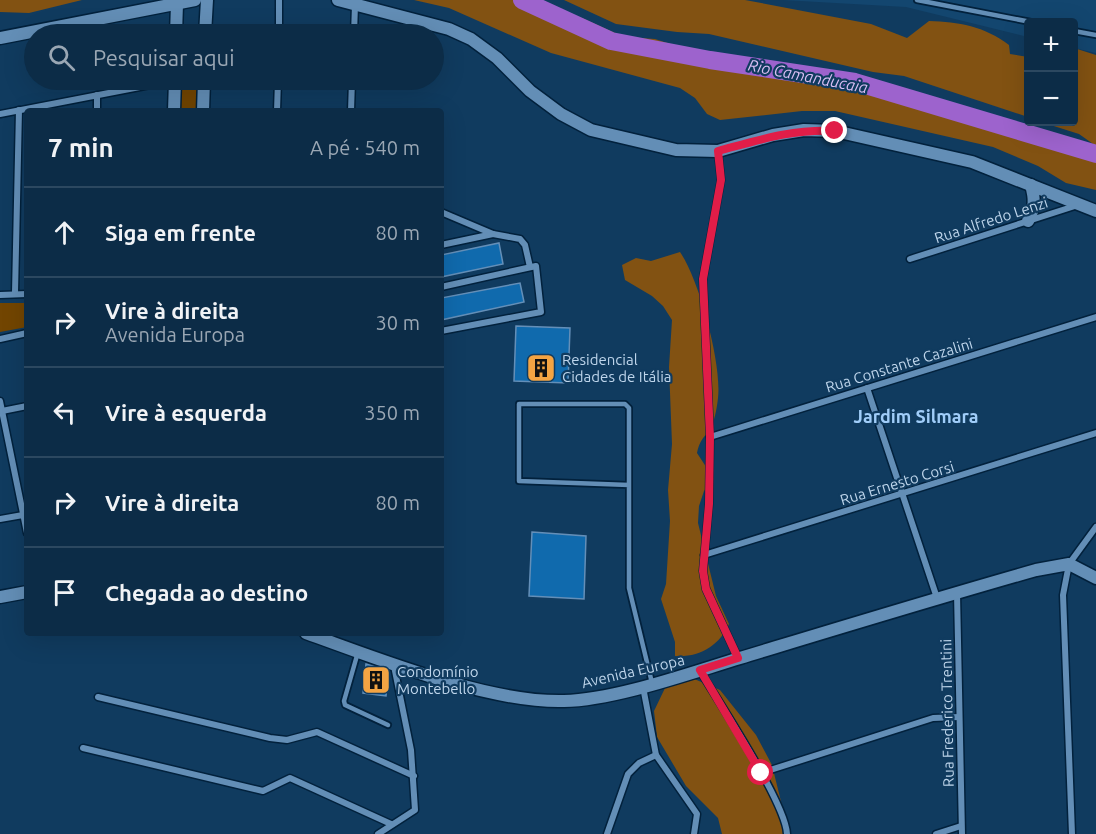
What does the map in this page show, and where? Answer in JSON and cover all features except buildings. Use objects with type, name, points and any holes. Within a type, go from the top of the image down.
[{"type":"street","points":[[73,24],[195,0]]},
{"type":"street","points":[[206,24],[207,0]]},
{"type":"street","points":[[279,0],[279,24]]},
{"type":"street","points":[[338,0],[430,24]]},
{"type":"street","points":[[176,24],[177,4]]},
{"type":"street","points":[[354,24],[355,4]]},
{"type":"street","points":[[444,28],[471,39],[497,58],[530,91],[561,114],[591,130],[676,150],[718,151],[773,135],[804,130],[835,131],[972,162],[1096,211]]},
{"type":"street","points":[[0,38],[24,33]]},
{"type":"street","points":[[29,108],[123,90]]},
{"type":"street","points":[[174,108],[175,90]]},
{"type":"street","points":[[203,108],[204,90]]},
{"type":"street","points":[[277,108],[278,90]]},
{"type":"street","points":[[351,108],[352,90]]},
{"type":"street","points":[[97,95],[97,108]]},
{"type":"street","points":[[0,114],[24,109]]},
{"type":"street","points":[[15,294],[19,110]]},
{"type":"street","points":[[718,151],[721,180],[703,279],[710,437],[703,571],[706,589],[738,658]]},
{"type":"street","points":[[1028,221],[1034,210],[1035,198],[1030,185]]},
{"type":"street","name":"Rua Alfredo Lenzi","points":[[910,259],[1080,204]]},
{"type":"street","points":[[444,213],[493,234],[520,239],[525,245],[530,267]]},
{"type":"street","points":[[444,244],[493,234]]},
{"type":"street","points":[[444,286],[536,266],[541,312],[444,330]]},
{"type":"street","points":[[0,295],[24,294]]},
{"type":"street","name":"Rua Constante Cazalini","points":[[710,437],[1096,317]]},
{"type":"street","points":[[0,339],[24,334]]},
{"type":"street","points":[[867,388],[937,599]]},
{"type":"street","points":[[0,401],[24,520]]},
{"type":"street","points":[[2,411],[24,407]]},
{"type":"street","name":"Rua Ernesto Corsi","points":[[704,555],[1096,433]]},
{"type":"street","points":[[0,445],[9,443]]},
{"type":"street","points":[[0,519],[23,515]]},
{"type":"street","points":[[1072,834],[1063,595],[1070,564],[1096,527]]},
{"type":"street","points":[[1070,564],[1096,578]]},
{"type":"street","name":"Avenida Europa","points":[[315,636],[393,662],[514,697],[565,701],[700,670],[957,592],[1036,570],[1070,564]]},
{"type":"street","name":"Rua Frederico Trentini","points":[[957,592],[962,834]]},
{"type":"street","points":[[0,597],[24,593]]},
{"type":"street","points":[[378,834],[415,810],[411,750],[393,662]]},
{"type":"street","points":[[700,670],[761,773],[786,822],[787,834]]},
{"type":"street","points":[[647,684],[656,755],[697,814],[694,834]]},
{"type":"street","points":[[98,697],[270,738],[287,740],[317,732],[414,776]]},
{"type":"street","points":[[761,773],[933,718],[959,717]]},
{"type":"street","points":[[83,748],[263,791],[290,778],[391,824]]},
{"type":"street","points":[[607,834],[628,774],[639,763],[656,755]]},
{"type":"street","points":[[936,834],[961,826]]},
{"type":"lane","points":[[917,0],[1024,21]]},
{"type":"lane","points":[[1078,32],[1096,35]]},
{"type":"lane","points":[[628,485],[519,481],[519,404],[627,405],[630,597],[647,684]]},
{"type":"lane","points":[[358,651],[344,700],[345,705],[388,725]]},
{"type":"shaded area","points":[[0,0],[82,0],[29,13],[0,12]]},
{"type":"shaded area","points":[[414,0],[524,0],[551,11],[582,18],[624,37],[655,39],[744,68],[806,71],[835,78],[867,81],[896,89],[923,105],[967,117],[1012,136],[1096,159],[1096,190],[1066,183],[1038,166],[993,147],[835,111],[802,111],[720,120],[707,114],[695,98],[680,88],[551,53],[449,8]]},
{"type":"shaded area","points":[[564,0],[745,0],[871,24],[907,38],[929,21],[971,26],[990,33],[1009,45],[1010,54],[1024,56],[1024,116],[904,76],[873,72],[709,34],[616,24]]},
{"type":"shaded area","points":[[783,0],[1096,0],[1096,53],[1078,49],[1078,18],[1024,18],[1024,36],[906,7]]},
{"type":"shaded area","points":[[1078,49],[1096,55],[1096,146],[1079,134],[1054,126],[1078,126]]},
{"type":"shaded area","points":[[178,90],[199,90],[198,108],[178,108]]},
{"type":"shaded area","points":[[680,252],[695,281],[708,322],[716,365],[718,398],[716,412],[712,425],[700,443],[697,453],[714,479],[704,491],[699,506],[698,523],[716,596],[729,624],[720,638],[708,649],[692,655],[675,656],[675,642],[661,599],[666,584],[670,521],[668,490],[672,444],[669,367],[672,320],[663,306],[652,296],[625,280],[622,265],[636,258],[651,261]]},
{"type":"shaded area","points":[[0,303],[24,303],[24,328],[0,332]]},
{"type":"shaded area","points":[[692,678],[720,690],[756,735],[772,765],[789,834],[722,834],[718,818],[686,786],[657,737],[654,711],[666,686]]},
{"type":"waterway","name":"Rio Camanducaia","points":[[522,0],[611,41],[710,60],[855,82],[1096,154]]},
{"type":"place","name":"Residencial Cidades de Itália","points":[[541,368]]},
{"type":"place","name":"Condomínio Montebello","points":[[376,680]]},
{"type":"district","name":"Jardim Silmara","points":[[916,416]]},
{"type":"route","points":[[761,773],[700,670],[738,658],[706,589],[703,571],[709,504],[710,437],[703,279],[721,180],[718,151],[773,135],[804,130],[835,131]]}]
